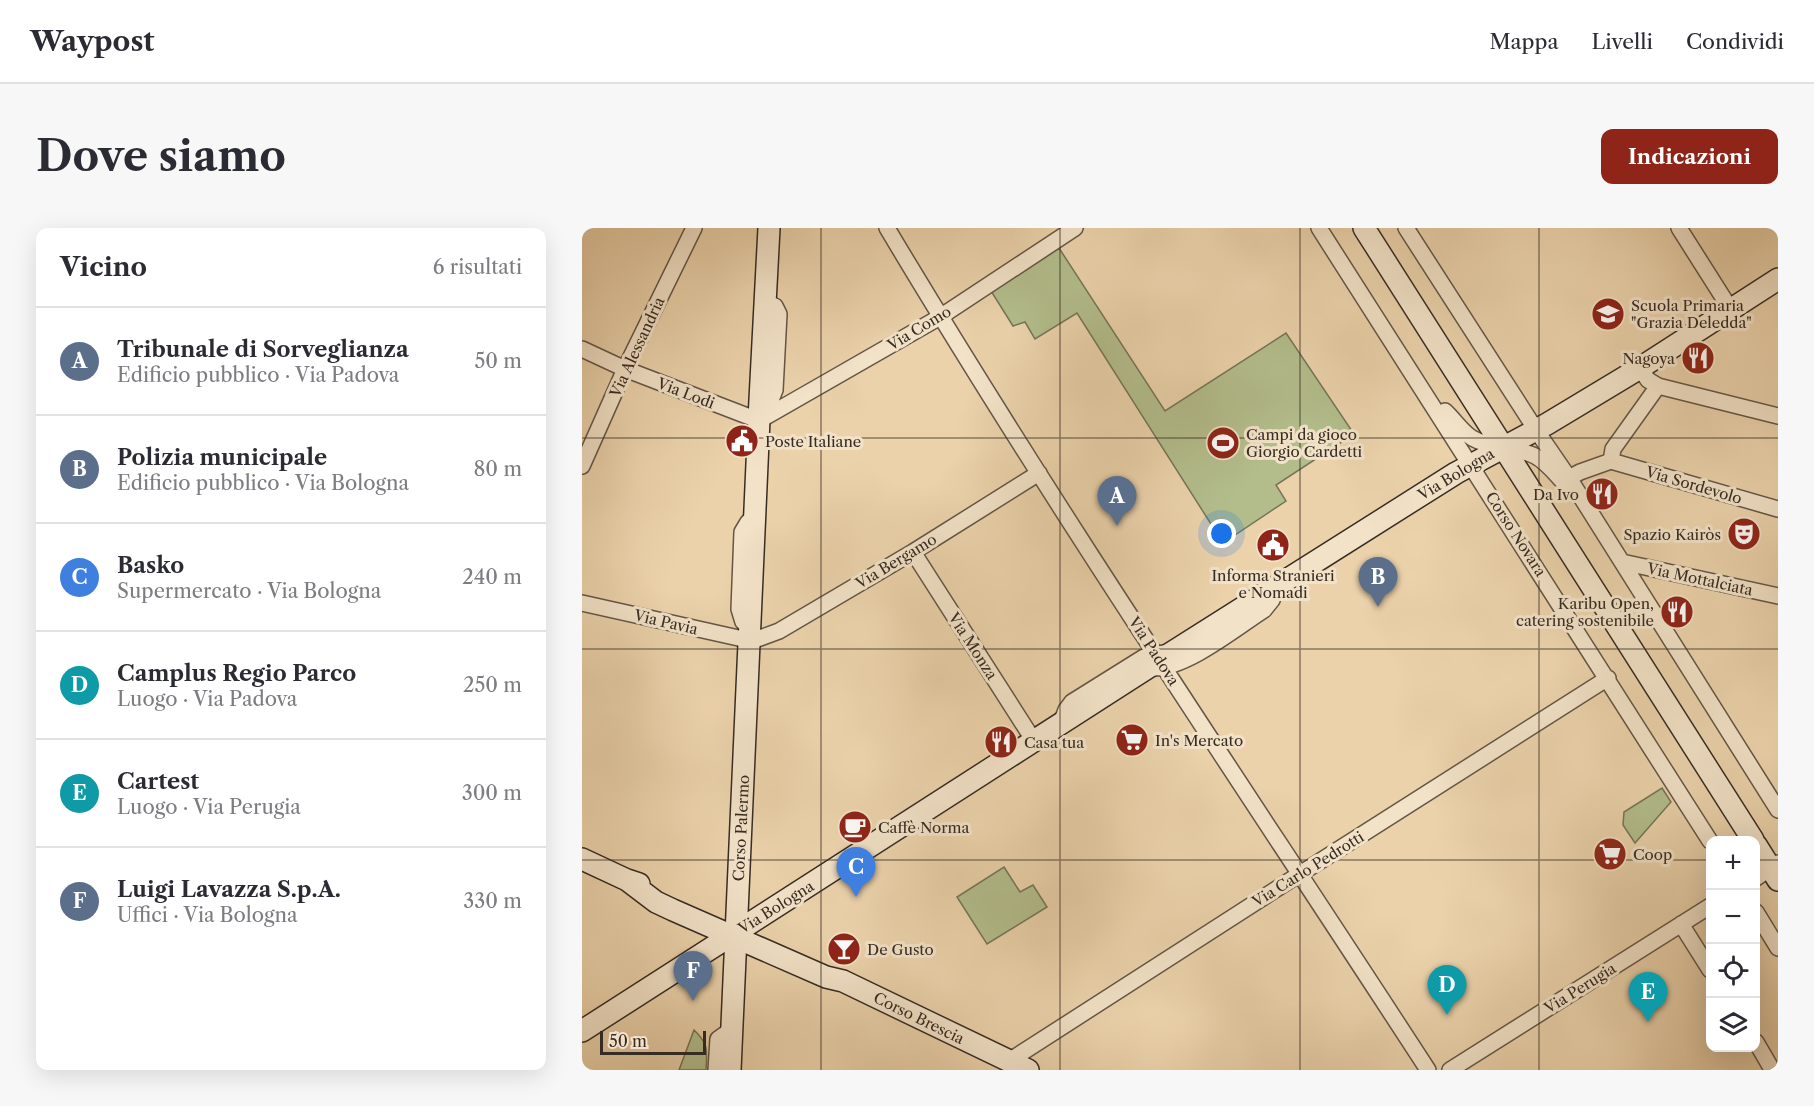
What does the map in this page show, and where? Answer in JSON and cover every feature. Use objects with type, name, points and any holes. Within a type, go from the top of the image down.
[{"type":"main road","name":"Corso Palermo","points":[[730,1070],[769,228]]},
{"type":"main road","points":[[1364,228],[1750,836]]},
{"type":"main road","name":"Via Bologna","points":[[582,1031],[1034,741],[1157,658],[1276,587],[1471,464],[1536,430],[1640,368],[1778,279]]},
{"type":"main road","points":[[1760,854],[1770,872]]},
{"type":"main road","name":"Corso Brescia","points":[[582,859],[627,880],[656,902],[805,954],[830,968],[843,981],[1019,1066]]},
{"type":"street","name":"Via Alessandria","points":[[582,466],[625,369],[694,228]]},
{"type":"street","name":"Via Padova","points":[[887,228],[940,317],[1157,658],[1301,873],[1428,1070]]},
{"type":"street","name":"Corso Novara","points":[[1319,228],[1707,836]]},
{"type":"street","points":[[1679,228],[1731,310]]},
{"type":"street","name":"Via Como","points":[[759,412],[762,419],[940,317],[1072,229]]},
{"type":"street","points":[[1408,229],[1569,478],[1778,810]]},
{"type":"street","name":"Via Lodi","points":[[582,349],[625,369],[755,419],[759,412]]},
{"type":"street","points":[[1640,368],[1648,380],[1658,386],[1778,416]]},
{"type":"street","points":[[1569,478],[1611,461],[1613,449],[1658,386]]},
{"type":"street","points":[[1422,388],[1471,438],[1521,450],[1538,457],[1588,508]]},
{"type":"street","name":"Via Sordevolo","points":[[1611,461],[1778,509]]},
{"type":"street","name":"Via Bergamo","points":[[749,634],[779,631],[913,552],[1039,473]]},
{"type":"street","name":"Via Monza","points":[[913,552],[1034,741]]},
{"type":"street","name":"Via Mottalciata","points":[[1622,562],[1778,596]]},
{"type":"street","name":"Via Pavia","points":[[582,603],[749,634]]},
{"type":"street","name":"Via Carlo Pedrotti","points":[[1019,1066],[1301,873],[1608,678]]},
{"type":"street","name":"Via Perugia","points":[[1450,1070],[1706,908]]},
{"type":"street","points":[[1760,920],[1778,948]]},
{"type":"street","points":[[1681,924],[1706,964]]},
{"type":"street","points":[[716,1070],[718,1039],[732,1029]]},
{"type":"street","points":[[1760,1050],[1770,1065]]},
{"type":"green space","points":[[1059,248],[1165,411],[1286,333],[1354,434],[1276,485],[1286,501],[1223,543],[1077,313],[1035,339],[1025,322],[1013,326],[991,291]]},
{"type":"green space","points":[[1662,788],[1671,802],[1635,843],[1623,825],[1624,812]]},
{"type":"green space","points":[[1004,867],[1020,892],[1033,885],[1047,907],[987,944],[957,897]]},
{"type":"green space","points":[[694,1030],[706,1048],[706,1070],[679,1070]]},
{"type":"place","name":"Scuola Primaria \"Grazia Deledda\"","points":[[1608,314]]},
{"type":"place","name":"Nagoya","points":[[1698,358]]},
{"type":"place","name":"Poste Italiane","points":[[742,441]]},
{"type":"place","name":"Campi da gioco Giorgio Cardetti","points":[[1223,443]]},
{"type":"place","name":"Da Ivo","points":[[1602,494]]},
{"type":"place","name":"Tribunale di Sorveglianza","points":[[1117,526]]},
{"type":"place","name":"Spazio Kairòs","points":[[1744,534]]},
{"type":"place","name":"Informa Stranieri e Nomadi","points":[[1273,545]]},
{"type":"place","name":"Polizia municipale","points":[[1378,607]]},
{"type":"place","name":"Karibu Open, catering sostenibile","points":[[1677,612]]},
{"type":"place","name":"In's Mercato","points":[[1132,740]]},
{"type":"place","name":"Casa tua","points":[[1001,742]]},
{"type":"place","name":"Caffè Norma","points":[[855,827]]},
{"type":"place","name":"Coop","points":[[1610,854]]},
{"type":"place","name":"Basko","points":[[856,897]]},
{"type":"place","name":"De Gusto","points":[[844,949]]},
{"type":"place","name":"Luigi Lavazza S.p.A.","points":[[693,1001]]},
{"type":"place","name":"Camplus Regio Parco","points":[[1447,1015]]},
{"type":"place","name":"Cartest","points":[[1648,1022]]}]
